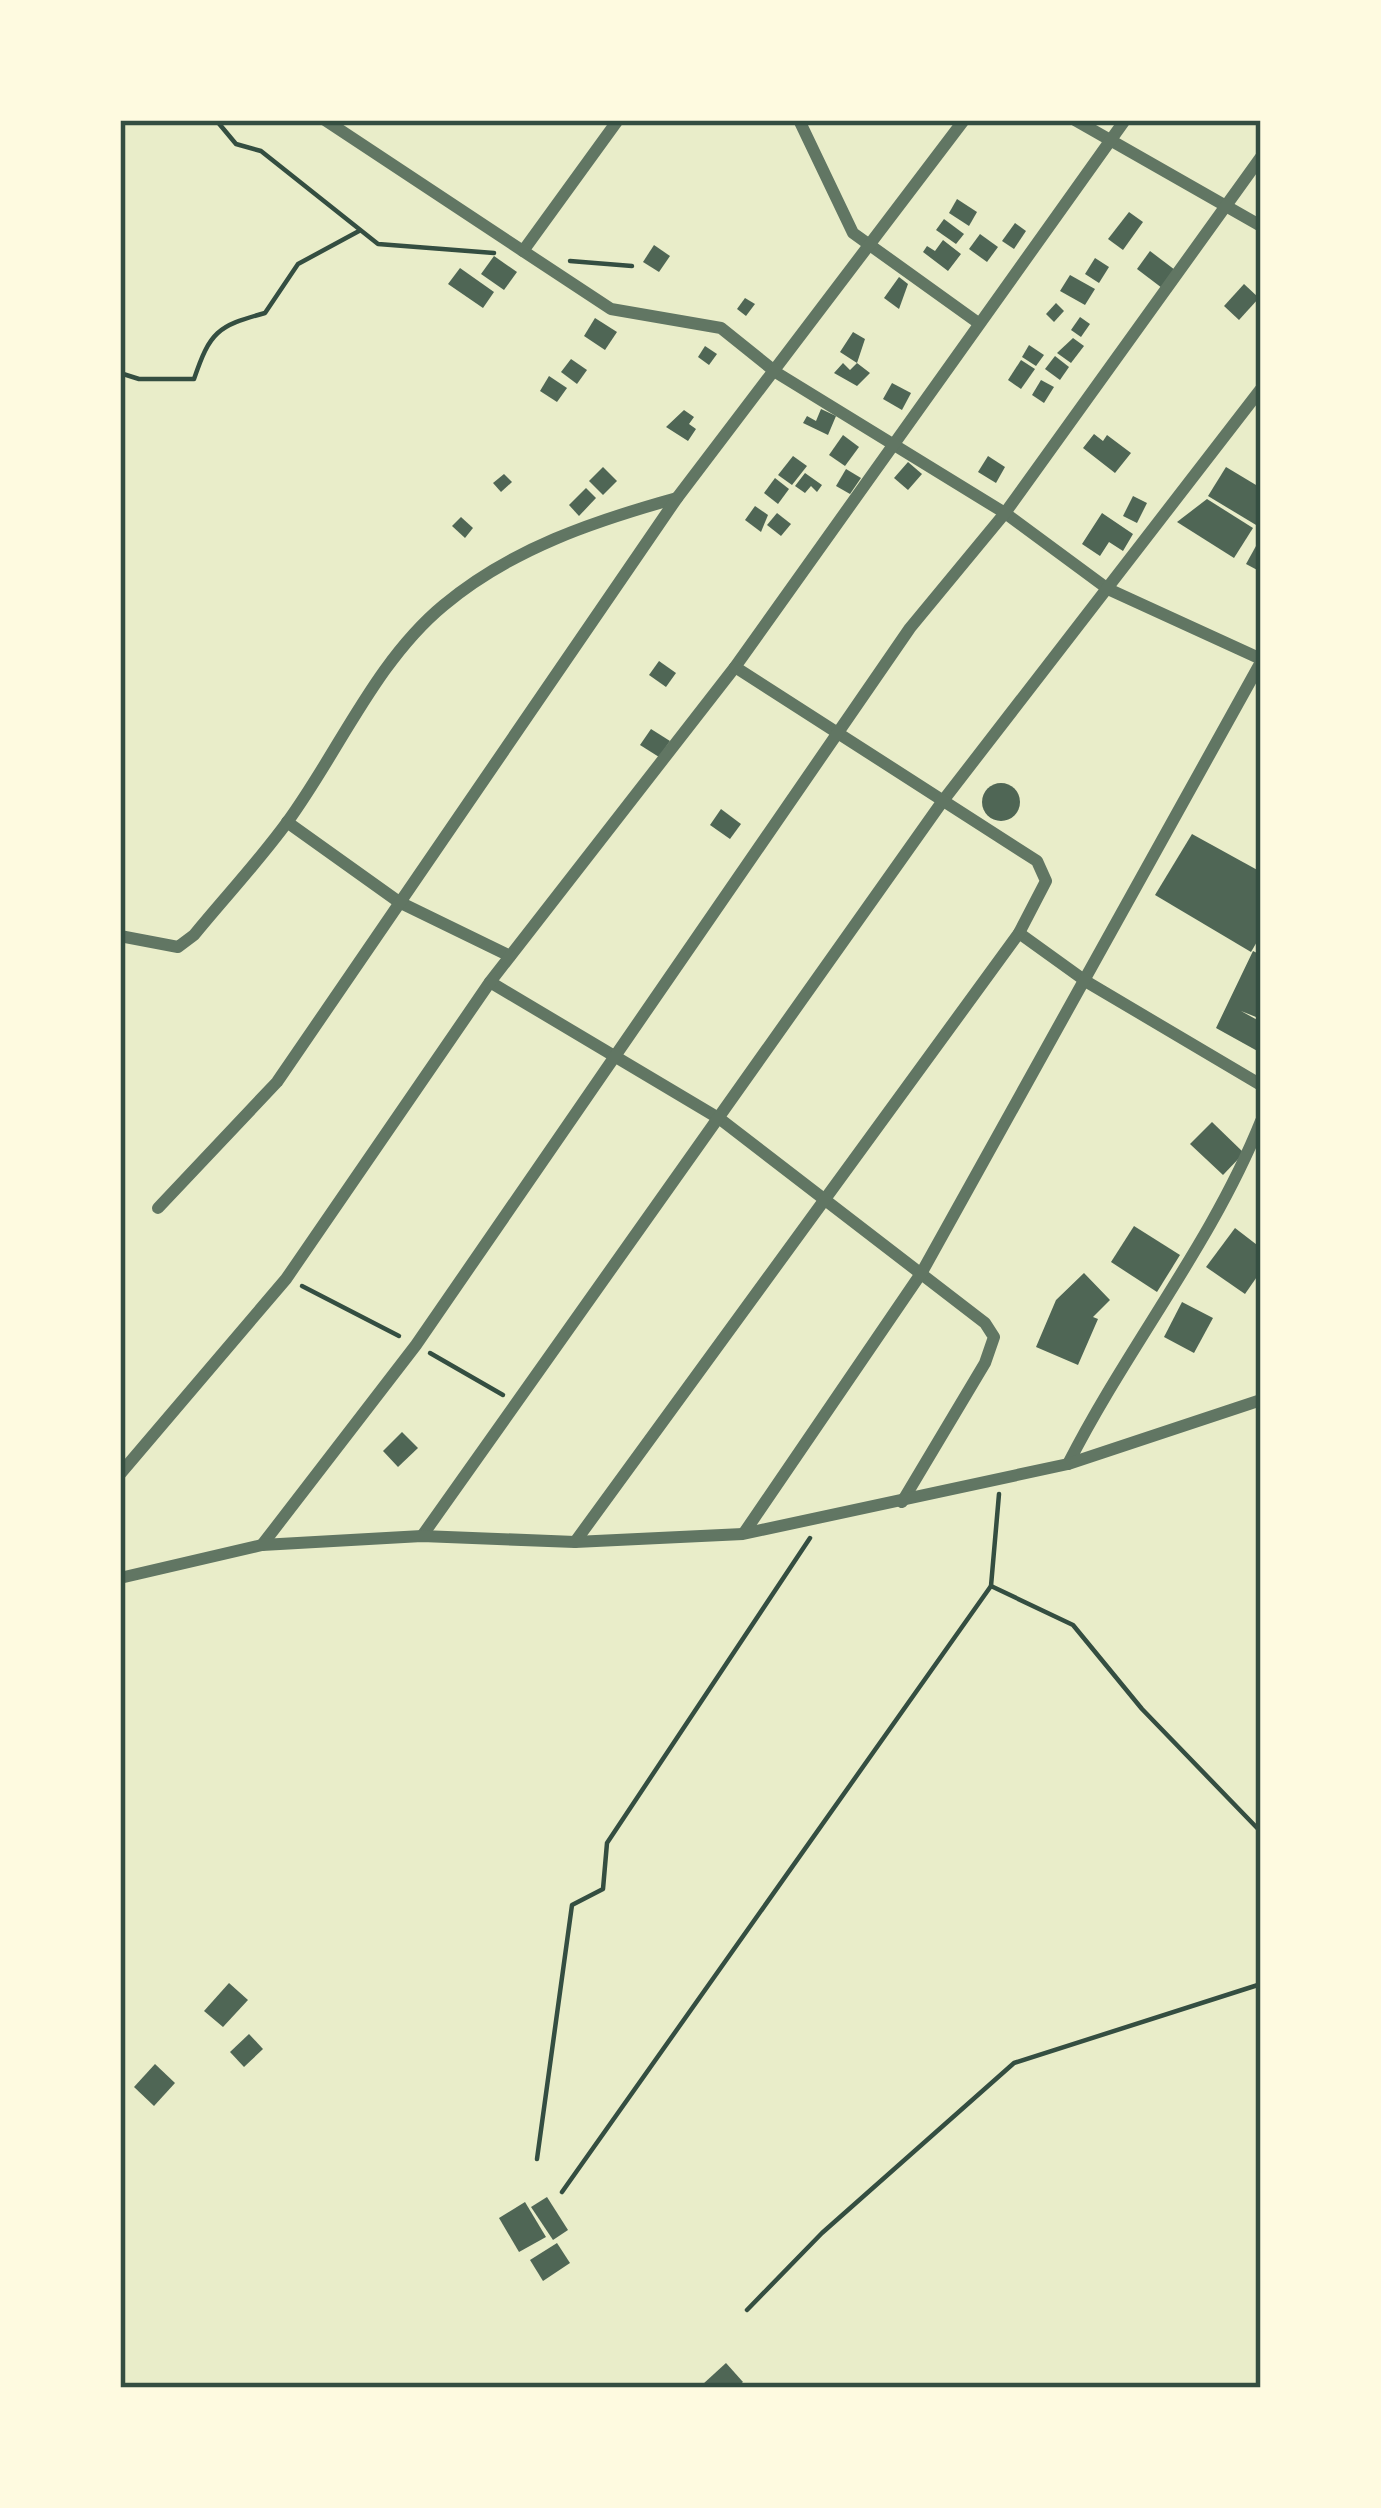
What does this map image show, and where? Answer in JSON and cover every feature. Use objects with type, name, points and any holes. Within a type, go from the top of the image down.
[{"type":"street","points":[[326,120],[610,309],[721,328],[777,373],[1005,513],[1108,589],[1261,661],[922,1272],[743,1534]]},
{"type":"street","points":[[523,251],[618,120]]},
{"type":"street","points":[[158,1208],[277,1082],[677,498],[777,373],[964,120]]},
{"type":"street","points":[[1075,120],[1261,226]]},
{"type":"street","points":[[120,1474],[286,1279],[490,982],[735,667],[1125,120]]},
{"type":"street","points":[[796,121],[842,216],[867,247],[977,322]]},
{"type":"street","points":[[262,1545],[416,1345],[910,628],[1005,513],[1261,158]]},
{"type":"street","points":[[422,1536],[942,802],[1261,389]]},
{"type":"street","points":[[120,936],[178,946],[194,935],[287,822],[408,639],[447,602],[519,554],[604,518],[677,498]]},
{"type":"street","points":[[574,1541],[1044,893],[1043,869],[735,667]]},
{"type":"street","points":[[287,822],[399,902],[510,956]]},
{"type":"street","points":[[1018,933],[1087,982],[1261,1084]]},
{"type":"street","points":[[490,982],[720,1119],[826,1195],[986,1323],[994,1337],[985,1363],[902,1502]]},
{"type":"street","points":[[1068,1464],[1113,1376],[1227,1199],[1261,1121]]},
{"type":"street","points":[[120,1578],[262,1545],[422,1536],[574,1541],[743,1534],[1068,1464],[1261,1400]]},
{"type":"path","points":[[216,120],[236,144],[261,151],[378,244],[477,255],[523,251]]},
{"type":"path","points":[[120,373],[139,379],[194,379],[208,339],[231,322],[265,313],[298,263],[359,231]]},
{"type":"path","points":[[567,260],[632,266]]},
{"type":"path","points":[[562,2192],[992,1586],[1000,1510],[998,1482]]},
{"type":"path","points":[[536,2158],[572,1906],[603,1889],[608,1843],[823,1518]]},
{"type":"path","points":[[992,1586],[1073,1625],[1142,1709],[1261,1832]]},
{"type":"path","points":[[747,2310],[822,2233],[1014,2063],[1261,1984]]},
{"type":"building","points":[[957,199],[977,212],[969,226],[949,213]]},
{"type":"building","points":[[1129,212],[1143,222],[1123,250],[1108,239]]},
{"type":"building","points":[[944,219],[964,234],[956,244],[936,230]]},
{"type":"building","points":[[1015,223],[1026,231],[1014,249],[1002,241]]},
{"type":"building","points":[[980,234],[998,247],[987,262],[969,249]]},
{"type":"building","points":[[943,240],[961,254],[948,271],[923,252],[927,246],[935,251]]},
{"type":"building","points":[[654,245],[670,256],[659,272],[643,262]]},
{"type":"building","points":[[1150,251],[1175,270],[1162,288],[1137,269]]},
{"type":"building","points":[[494,256],[517,272],[504,290],[481,274]]},
{"type":"building","points":[[1095,258],[1109,267],[1099,283],[1085,274]]},
{"type":"building","points":[[460,268],[494,292],[483,308],[448,284]]},
{"type":"building","points":[[1070,275],[1095,289],[1085,305],[1060,291]]},
{"type":"building","points":[[899,277],[908,284],[899,309],[884,298]]},
{"type":"building","points":[[1244,284],[1259,298],[1239,320],[1224,306]]},
{"type":"building","points":[[745,298],[755,304],[746,316],[737,309]]},
{"type":"building","points":[[1056,303],[1064,311],[1054,322],[1046,314]]},
{"type":"building","points":[[1080,317],[1090,324],[1081,337],[1071,330]]},
{"type":"building","points":[[595,318],[617,332],[605,350],[584,336]]},
{"type":"building","points":[[853,332],[865,339],[857,363],[840,352]]},
{"type":"building","points":[[1073,338],[1084,346],[1071,363],[1057,353]]},
{"type":"building","points":[[1029,345],[1044,355],[1036,366],[1022,357]]},
{"type":"building","points":[[705,346],[717,354],[709,365],[698,357]]},
{"type":"building","points":[[1055,356],[1069,367],[1060,380],[1045,369]]},
{"type":"building","points":[[571,359],[587,370],[577,384],[561,372]]},
{"type":"building","points":[[1021,360],[1035,369],[1021,389],[1008,380]]},
{"type":"building","points":[[843,363],[850,370],[857,363],[870,373],[857,386],[834,373]]},
{"type":"building","points":[[549,376],[567,388],[557,402],[540,391]]},
{"type":"building","points":[[1041,380],[1054,387],[1044,403],[1032,395]]},
{"type":"building","points":[[892,383],[911,393],[902,410],[883,399]]},
{"type":"building","points":[[821,409],[836,416],[828,435],[803,423],[807,416],[816,421]]},
{"type":"building","points":[[684,410],[694,417],[689,424],[696,429],[688,441],[666,427]]},
{"type":"building","points":[[1094,434],[1103,441],[1107,435],[1131,453],[1115,473],[1083,448]]},
{"type":"building","points":[[843,435],[859,447],[845,466],[829,455]]},
{"type":"building","points":[[793,456],[807,466],[792,485],[778,475]]},
{"type":"building","points":[[988,456],[1005,467],[996,483],[978,472]]},
{"type":"building","points":[[908,462],[922,474],[908,490],[894,478]]},
{"type":"building","points":[[603,467],[617,481],[603,495],[589,481]]},
{"type":"building","points":[[1226,467],[1261,488],[1261,528],[1208,496]]},
{"type":"building","points":[[846,469],[861,478],[850,494],[836,486]]},
{"type":"building","points":[[805,473],[822,485],[817,492],[811,486],[805,493],[795,486]]},
{"type":"building","points":[[504,474],[512,482],[501,492],[493,483]]},
{"type":"building","points":[[775,478],[789,489],[778,504],[764,493]]},
{"type":"building","points":[[586,488],[596,498],[579,516],[569,505]]},
{"type":"building","points":[[1133,496],[1147,503],[1137,523],[1123,516]]},
{"type":"building","points":[[1207,499],[1253,528],[1234,558],[1177,522]]},
{"type":"building","points":[[755,506],[768,515],[761,532],[745,520]]},
{"type":"building","points":[[777,513],[791,524],[781,536],[767,525]]},
{"type":"building","points":[[1102,513],[1133,534],[1123,551],[1109,542],[1100,556],[1082,544]]},
{"type":"building","points":[[461,517],[473,528],[465,538],[452,526]]},
{"type":"building","points":[[1261,537],[1261,572],[1246,564]]},
{"type":"building","points":[[659,661],[676,673],[666,687],[649,675]]},
{"type":"building","points":[[651,729],[670,741],[659,757],[640,745]]},
{"type":"building","points":[[1001,783],[1015,788],[1020,802],[1015,816],[1001,821],[987,816],[982,802],[987,788]]},
{"type":"building","points":[[721,809],[741,824],[730,839],[710,825]]},
{"type":"building","points":[[1192,834],[1261,872],[1261,935],[1251,952],[1155,895]]},
{"type":"building","points":[[1253,951],[1261,955],[1261,1019],[1241,1011],[1261,1022],[1261,1053],[1216,1028]]},
{"type":"building","points":[[1212,1122],[1244,1153],[1223,1175],[1190,1144]]},
{"type":"building","points":[[1134,1226],[1180,1255],[1157,1292],[1111,1262]]},
{"type":"building","points":[[1235,1228],[1261,1248],[1261,1271],[1245,1294],[1206,1267]]},
{"type":"building","points":[[1084,1273],[1110,1300],[1093,1317],[1098,1319],[1078,1365],[1036,1347],[1056,1300]]},
{"type":"building","points":[[1182,1302],[1213,1318],[1194,1353],[1164,1337]]},
{"type":"building","points":[[402,1432],[418,1448],[398,1467],[383,1451]]},
{"type":"building","points":[[229,1983],[248,2000],[223,2027],[204,2011]]},
{"type":"building","points":[[249,2034],[263,2049],[244,2067],[230,2052]]},
{"type":"building","points":[[155,2064],[175,2083],[154,2106],[134,2087]]},
{"type":"building","points":[[547,2197],[568,2230],[553,2240],[531,2207]]},
{"type":"building","points":[[525,2202],[546,2237],[519,2252],[499,2218]]},
{"type":"building","points":[[557,2243],[570,2263],[543,2281],[530,2260]]},
{"type":"building","points":[[726,2363],[743,2382],[736,2388],[707,2388],[703,2384]]}]
